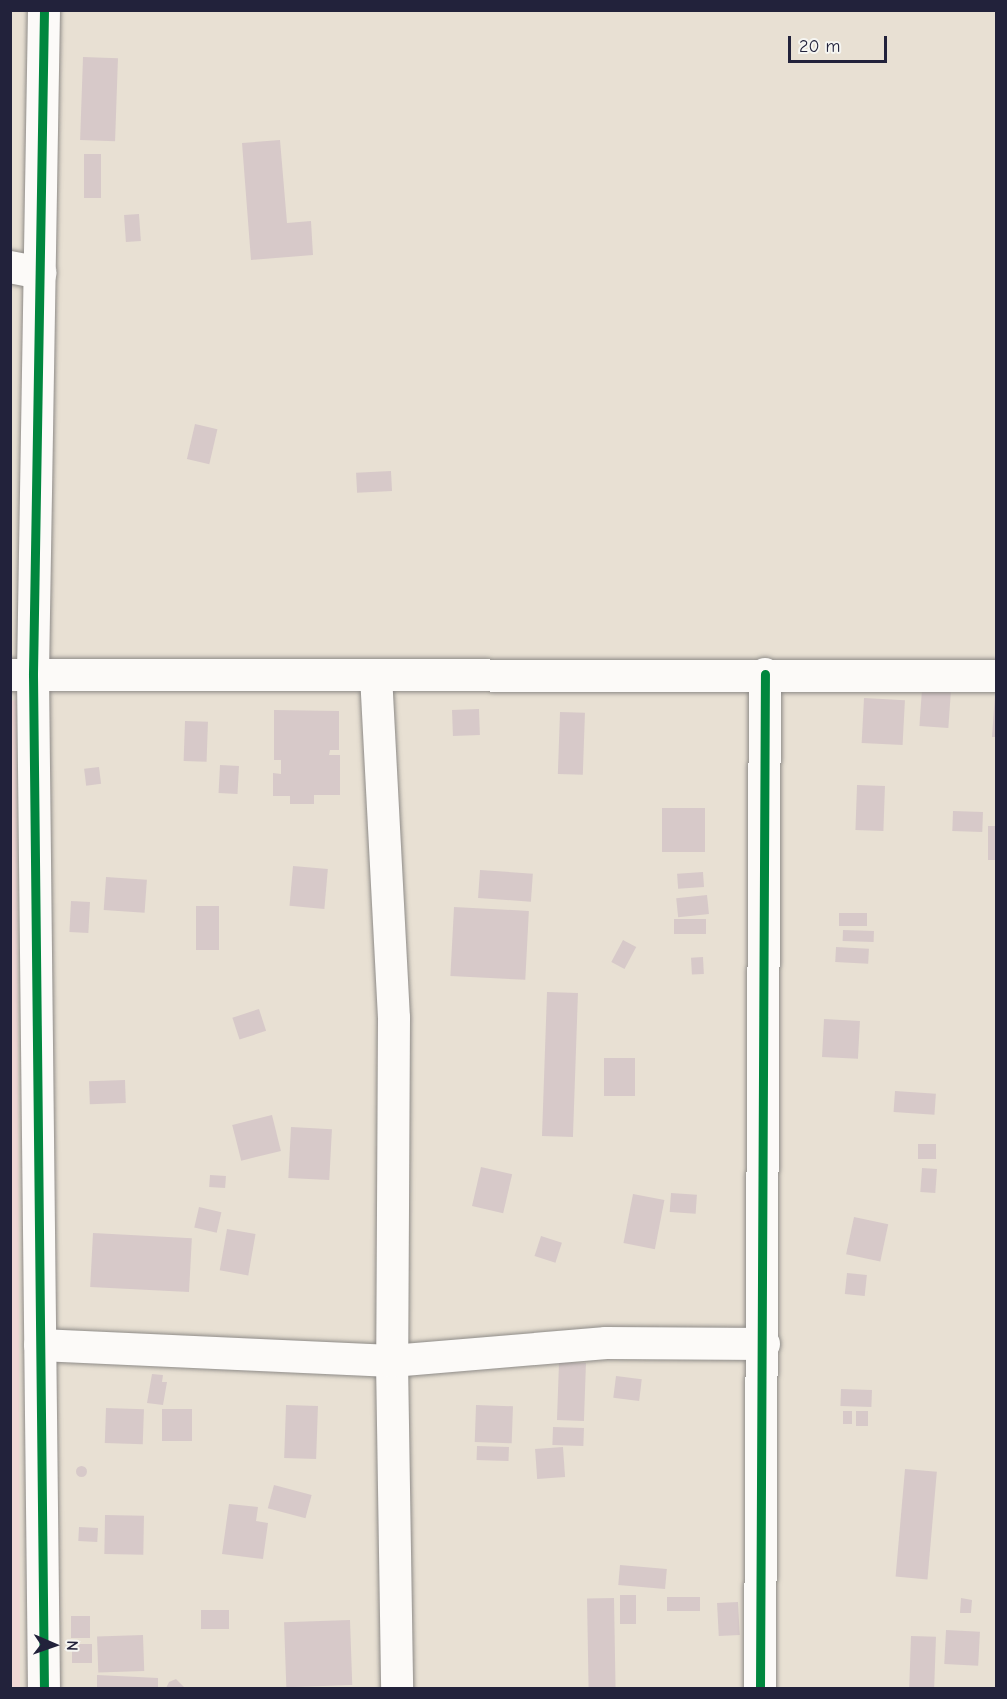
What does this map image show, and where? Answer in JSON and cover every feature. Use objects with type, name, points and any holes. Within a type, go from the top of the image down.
[{"type":"street","points":[[44,10],[25,270],[22,675],[40,1345],[44,1689]]},
{"type":"street","points":[[22,675],[996,676]]},
{"type":"street","points":[[376,675],[394,1018],[392,1361],[397,1689]]},
{"type":"street","points":[[760,1689],[764,1344],[765,675]]},
{"type":"street","points":[[40,1345],[392,1361],[606,1343],[764,1344]]},
{"type":"shaded area","points":[[17,700],[20,1688],[11,1688],[10,701]]},
{"type":"building","points":[[83,57],[118,58],[115,141],[80,140]]},
{"type":"building","points":[[280,140],[287,223],[311,221],[313,255],[251,260],[242,143]]},
{"type":"building","points":[[84,154],[101,154],[101,198],[84,198]]},
{"type":"building","points":[[139,214],[141,241],[126,242],[124,215]]},
{"type":"building","points":[[195,424],[217,429],[209,464],[187,459]]},
{"type":"building","points":[[391,471],[392,491],[357,493],[356,473]]},
{"type":"building","points":[[922,689],[951,691],[948,728],[919,726]]},
{"type":"building","points":[[995,694],[996,737],[992,737]]},
{"type":"building","points":[[864,698],[905,700],[903,745],[862,743]]},
{"type":"building","points":[[479,709],[480,735],[453,736],[452,710]]},
{"type":"building","points":[[274,710],[339,711],[339,750],[330,750],[329,755],[340,755],[340,795],[314,795],[314,804],[290,804],[290,796],[273,796],[273,773],[281,774],[281,760],[274,760]]},
{"type":"building","points":[[560,712],[585,713],[583,775],[558,774]]},
{"type":"building","points":[[185,721],[208,722],[207,762],[184,761]]},
{"type":"building","points":[[220,765],[239,766],[238,794],[219,793]]},
{"type":"building","points":[[99,767],[101,784],[86,786],[84,769]]},
{"type":"building","points":[[857,785],[885,786],[883,831],[855,830]]},
{"type":"building","points":[[662,808],[705,808],[705,852],[662,852]]},
{"type":"building","points":[[953,811],[983,812],[982,832],[952,831]]},
{"type":"building","points":[[988,826],[996,826],[996,860],[988,860]]},
{"type":"building","points":[[293,866],[328,869],[324,909],[290,906]]},
{"type":"building","points":[[480,870],[533,874],[531,902],[478,898]]},
{"type":"building","points":[[703,872],[704,887],[678,889],[677,874]]},
{"type":"building","points":[[106,877],[147,880],[145,913],[104,910]]},
{"type":"building","points":[[707,895],[709,914],[678,917],[676,898]]},
{"type":"building","points":[[71,901],[90,902],[88,933],[69,932]]},
{"type":"building","points":[[196,906],[219,906],[219,950],[196,950]]},
{"type":"building","points":[[454,907],[529,911],[525,980],[450,976]]},
{"type":"building","points":[[839,913],[867,913],[867,926],[839,926]]},
{"type":"building","points":[[674,919],[706,919],[706,934],[674,934]]},
{"type":"building","points":[[843,930],[874,931],[874,942],[843,941]]},
{"type":"building","points":[[623,940],[636,947],[625,969],[611,962]]},
{"type":"building","points":[[836,947],[869,949],[868,964],[835,962]]},
{"type":"building","points":[[703,957],[704,974],[692,975],[691,958]]},
{"type":"building","points":[[547,992],[578,993],[573,1137],[542,1136]]},
{"type":"building","points":[[259,1009],[266,1031],[239,1040],[232,1018]]},
{"type":"building","points":[[824,1019],[860,1021],[858,1059],[822,1057]]},
{"type":"building","points":[[604,1058],[635,1058],[635,1096],[604,1096]]},
{"type":"building","points":[[125,1080],[126,1103],[90,1104],[89,1081]]},
{"type":"building","points":[[895,1091],[936,1094],[934,1115],[894,1112]]},
{"type":"building","points":[[272,1115],[281,1151],[241,1161],[232,1125]]},
{"type":"building","points":[[291,1127],[332,1129],[329,1180],[288,1178]]},
{"type":"building","points":[[918,1144],[936,1144],[936,1159],[918,1159]]},
{"type":"building","points":[[481,1167],[512,1174],[503,1213],[472,1206]]},
{"type":"building","points":[[922,1168],[937,1169],[935,1193],[920,1192]]},
{"type":"building","points":[[210,1175],[226,1176],[225,1188],[209,1187]]},
{"type":"building","points":[[671,1193],[697,1195],[696,1214],[670,1212]]},
{"type":"building","points":[[633,1194],[664,1200],[655,1249],[623,1243]]},
{"type":"building","points":[[199,1207],[221,1212],[217,1233],[194,1227]]},
{"type":"building","points":[[854,1217],[888,1224],[880,1261],[846,1254]]},
{"type":"building","points":[[227,1229],[256,1234],[248,1275],[220,1270]]},
{"type":"building","points":[[93,1233],[192,1238],[189,1292],[90,1287]]},
{"type":"building","points":[[541,1236],[562,1243],[555,1263],[535,1256]]},
{"type":"building","points":[[847,1273],[867,1275],[865,1296],[845,1294]]},
{"type":"building","points":[[559,1362],[586,1363],[584,1421],[557,1420]]},
{"type":"building","points":[[152,1374],[163,1375],[162,1382],[167,1382],[163,1405],[147,1403]]},
{"type":"building","points":[[616,1376],[642,1379],[639,1401],[613,1398]]},
{"type":"building","points":[[841,1389],[872,1390],[871,1407],[840,1406]]},
{"type":"building","points":[[286,1405],[318,1406],[316,1459],[284,1458]]},
{"type":"building","points":[[476,1405],[513,1406],[512,1443],[475,1442]]},
{"type":"building","points":[[106,1408],[144,1409],[143,1444],[105,1443]]},
{"type":"building","points":[[162,1409],[192,1409],[192,1441],[162,1441]]},
{"type":"building","points":[[843,1411],[852,1411],[852,1424],[843,1424]]},
{"type":"building","points":[[856,1411],[868,1411],[868,1426],[856,1426]]},
{"type":"building","points":[[553,1427],[584,1428],[583,1446],[552,1445]]},
{"type":"building","points":[[477,1446],[509,1447],[508,1461],[477,1460]]},
{"type":"building","points":[[563,1447],[565,1477],[537,1479],[535,1449]]},
{"type":"building","points":[[81,1465],[87,1471],[81,1477],[75,1471]]},
{"type":"building","points":[[905,1469],[937,1472],[927,1579],[896,1577]]},
{"type":"building","points":[[274,1485],[312,1495],[305,1518],[268,1508]]},
{"type":"building","points":[[229,1504],[258,1507],[256,1521],[268,1523],[263,1559],[222,1554]]},
{"type":"building","points":[[105,1515],[144,1516],[143,1555],[104,1554]]},
{"type":"building","points":[[79,1527],[98,1528],[97,1542],[78,1541]]},
{"type":"building","points":[[620,1565],[667,1569],[665,1589],[618,1585]]},
{"type":"building","points":[[620,1595],[636,1595],[636,1624],[620,1624]]},
{"type":"building","points":[[667,1597],[700,1597],[700,1611],[667,1611]]},
{"type":"building","points":[[587,1598],[614,1598],[616,1688],[589,1688]]},
{"type":"building","points":[[961,1598],[972,1600],[971,1613],[960,1613]]},
{"type":"building","points":[[738,1602],[740,1635],[719,1636],[717,1603]]},
{"type":"building","points":[[201,1610],[229,1610],[229,1629],[201,1629]]},
{"type":"building","points":[[71,1616],[90,1616],[90,1638],[71,1638]]},
{"type":"building","points":[[350,1620],[352,1685],[286,1687],[284,1622]]},
{"type":"building","points":[[946,1630],[980,1632],[978,1666],[944,1664]]},
{"type":"building","points":[[143,1635],[144,1671],[98,1673],[97,1637]]},
{"type":"building","points":[[911,1636],[936,1637],[934,1688],[909,1688]]},
{"type":"building","points":[[72,1644],[92,1644],[92,1663],[72,1663]]},
{"type":"building","points":[[97,1675],[158,1678],[158,1688],[97,1688]]},
{"type":"building","points":[[176,1679],[185,1688],[166,1688],[169,1682]]},
{"type":"cycle path","points":[[44,10],[33,675],[44,1688]]},
{"type":"cycle path","points":[[760,1688],[765,674]]}]
